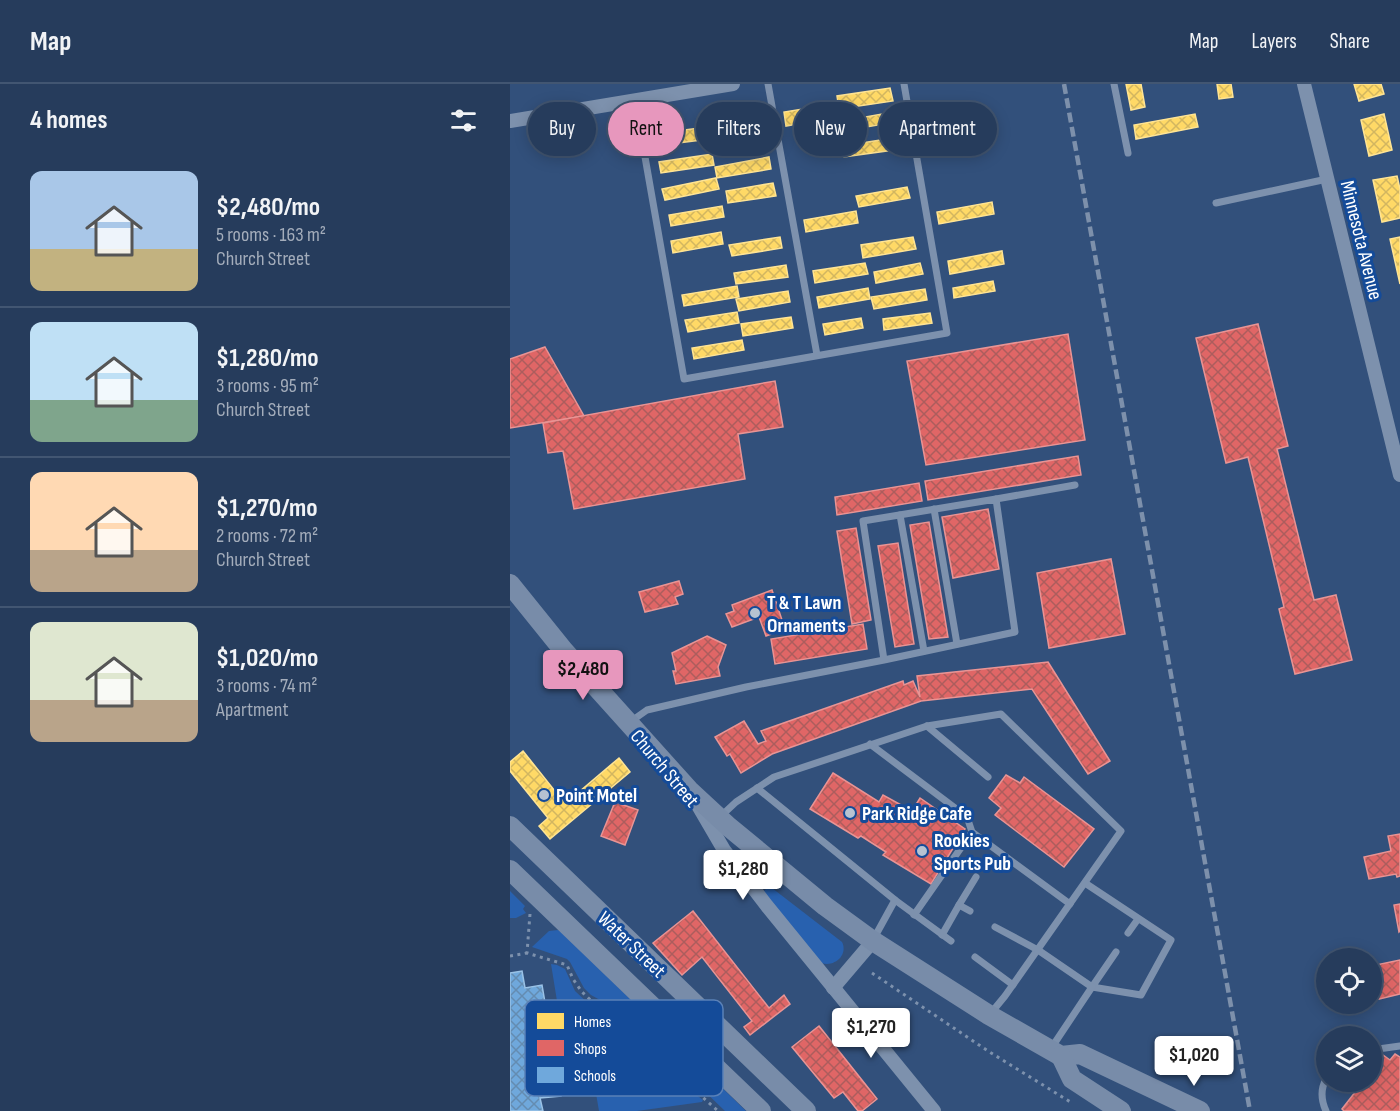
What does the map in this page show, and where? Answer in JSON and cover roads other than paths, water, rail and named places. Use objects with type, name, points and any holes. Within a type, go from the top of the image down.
[{"type":"main road","name":"Church Street","points":[[510,584],[564,651],[689,790]]},
{"type":"main road","points":[[689,790],[719,818],[825,906],[989,1016],[1056,1053],[1080,1054],[1200,1111]]},
{"type":"main road","name":"Water Street","points":[[510,826],[691,1000]]},
{"type":"main road","name":"Water Street","points":[[510,870],[645,1000]]},
{"type":"main road","name":"Water Street","points":[[723,1031],[806,1111]]},
{"type":"main road","points":[[1056,1053],[1072,1079],[1121,1111]]},
{"type":"main road","name":"Water Street","points":[[723,1075],[761,1111]]},
{"type":"street","points":[[510,122],[710,86],[733,84]]},
{"type":"street","name":"Minnesota Avenue","points":[[1304,84],[1397,449],[1400,475]]},
{"type":"street","name":"Church Street","points":[[689,790],[724,850],[934,1111]]},
{"type":"street","points":[[833,988],[873,940]]},
{"type":"lane","points":[[768,84],[817,355]]},
{"type":"lane","points":[[634,100],[684,379],[947,333],[903,84]]},
{"type":"lane","points":[[1114,84],[1128,153]]},
{"type":"lane","points":[[1216,203],[1327,179]]},
{"type":"lane","points":[[884,660],[863,522],[1074,486]]},
{"type":"lane","points":[[628,724],[647,710],[746,687],[1015,632],[996,499]]},
{"type":"lane","points":[[934,509],[957,644]]},
{"type":"lane","points":[[900,515],[924,651]]},
{"type":"lane","points":[[719,818],[736,802],[774,777],[927,726],[1001,714],[1122,831],[1013,986],[989,1016]]},
{"type":"lane","points":[[927,726],[988,777]]},
{"type":"lane","points":[[870,744],[967,817],[972,832],[1070,904]]},
{"type":"lane","points":[[757,789],[914,915],[951,941]]},
{"type":"lane","points":[[914,915],[972,832]]},
{"type":"lane","points":[[942,934],[976,877]]},
{"type":"lane","points":[[995,927],[1038,950],[1092,987],[1141,995],[1171,940],[1085,883]]},
{"type":"lane","points":[[873,940],[895,900]]},
{"type":"lane","points":[[959,905],[970,911]]},
{"type":"lane","points":[[1128,933],[1138,919]]},
{"type":"lane","points":[[1056,1053],[1092,987],[1116,952]]},
{"type":"lane","points":[[975,957],[1013,986]]},
{"type":"lane","points":[[1382,1048],[1400,1046]]},
{"type":"lane","points":[[1323,1092],[1322,1100],[1326,1111]]},
{"type":"railway","points":[[1064,84],[1250,1111]]},
{"type":"place","name":"T & T Lawn Ornaments","points":[[755,613]]},
{"type":"place","name":"Point Motel","points":[[544,795]]},
{"type":"place","name":"Park Ridge Cafe","points":[[850,813]]},
{"type":"place","name":"Rookies Sports Pub","points":[[922,851]]}]
